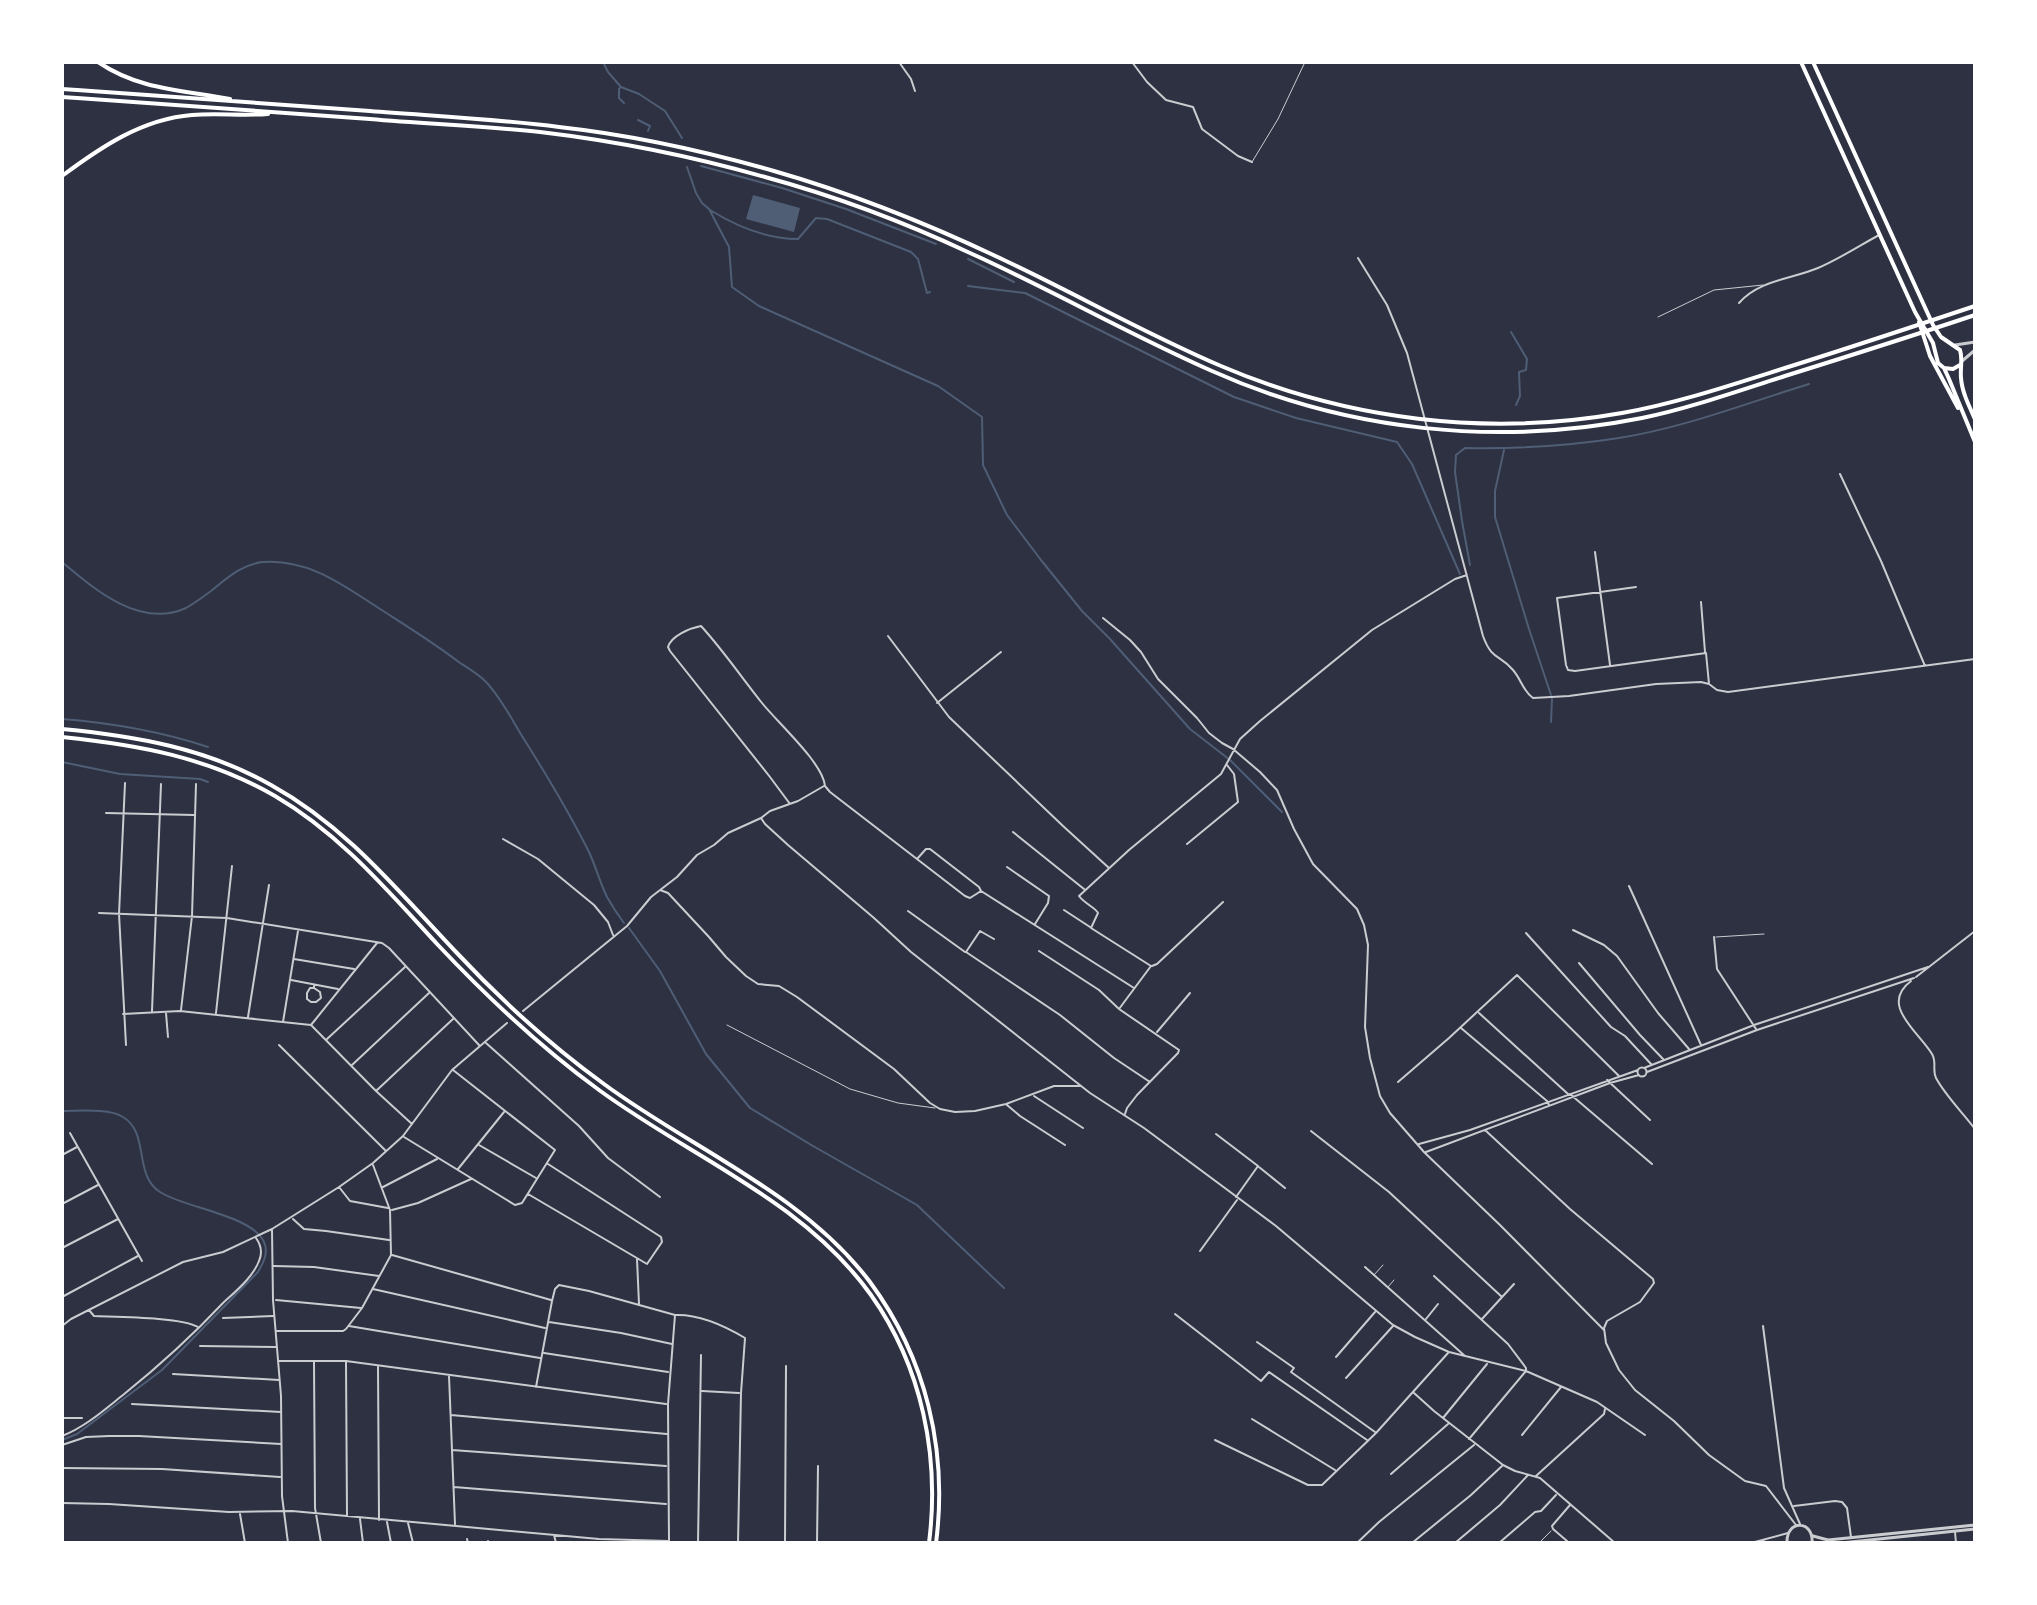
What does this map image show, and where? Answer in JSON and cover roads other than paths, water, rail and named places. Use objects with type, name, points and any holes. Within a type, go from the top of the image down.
[{"type":"highway","points":[[98,62],[160,89],[256,103]]},
{"type":"highway","points":[[1801,62],[1915,312],[1935,365],[1975,442]]},
{"type":"highway","points":[[1813,62],[1929,317],[1941,337],[1960,350],[1962,385],[1975,419]]},
{"type":"highway","points":[[62,89],[567,128],[664,144],[773,170],[940,230],[1241,375],[1319,400],[1392,416],[1508,424],[1620,413],[1693,396],[1975,306]]},
{"type":"highway","points":[[62,97],[491,128],[578,137],[675,154],[759,175],[843,201],[938,238],[1239,382],[1317,409],[1421,428],[1521,432],[1622,422],[1697,404],[1975,315]]},
{"type":"highway","points":[[62,176],[103,146],[160,121],[194,115],[282,113]]},
{"type":"highway","points":[[1915,312],[1929,336],[1938,363],[1944,368],[1965,421]]},
{"type":"highway","points":[[1937,356],[1941,347],[1952,344]]},
{"type":"highway","points":[[1944,368],[1953,369],[1961,362]]},
{"type":"highway","points":[[62,729],[134,738],[199,753],[257,777],[304,805],[358,848],[471,968],[550,1042],[633,1105],[787,1202],[832,1239],[883,1301],[919,1373],[937,1450],[940,1498],[936,1543]]},
{"type":"highway","points":[[62,737],[133,745],[197,761],[253,784],[300,812],[352,853],[482,990],[558,1059],[628,1111],[771,1200],[828,1244],[852,1270],[877,1305],[912,1375],[924,1416],[931,1459],[933,1498],[929,1543]]},
{"type":"street","points":[[899,62],[915,91]]},
{"type":"street","points":[[1132,62],[1166,100],[1193,107],[1202,129],[1238,156],[1252,162]]},
{"type":"street","points":[[1739,303],[1766,285],[1819,268],[1880,234]]},
{"type":"street","points":[[1358,258],[1379,290],[1407,353],[1483,636],[1489,650],[1512,668],[1533,698],[1701,682],[1723,692],[1746,690],[1975,659]]},
{"type":"street","points":[[1952,344],[1975,342]]},
{"type":"street","points":[[1961,362],[1975,350]]},
{"type":"street","points":[[1840,474],[1925,666]]},
{"type":"street","points":[[1595,552],[1611,666]]},
{"type":"street","points":[[1091,928],[1097,910],[1085,904],[1079,896],[1221,774],[1233,749],[1245,734],[1372,630],[1455,579],[1467,575]]},
{"type":"street","points":[[1636,587],[1557,598],[1567,668],[1573,671],[1706,653]]},
{"type":"street","points":[[1701,602],[1709,684]]},
{"type":"street","points":[[1103,618],[1130,640],[1158,679],[1209,733],[1233,749],[1277,790],[1313,864],[1357,909],[1368,945],[1366,1035],[1377,1087],[1390,1113],[1417,1145],[1604,1330]]},
{"type":"street","points":[[790,804],[670,651],[668,644],[682,633],[699,625],[703,627],[777,722],[797,739],[822,775],[825,786],[839,800],[968,898],[981,891]]},
{"type":"street","points":[[888,636],[949,717],[1109,868]]},
{"type":"street","points":[[937,703],[1001,652]]},
{"type":"street","points":[[1187,844],[1238,802],[1234,774],[1227,763]]},
{"type":"street","points":[[125,783],[119,914],[126,1045]]},
{"type":"street","points":[[152,1013],[161,784]]},
{"type":"street","points":[[180,1011],[192,916],[196,784]]},
{"type":"street","points":[[523,1011],[627,926],[651,897],[677,877],[697,855],[728,833],[825,786]]},
{"type":"street","points":[[106,813],[195,815]]},
{"type":"street","points":[[761,818],[898,941],[1082,1087],[1276,1226],[1393,1325],[1449,1352],[1526,1371],[1605,1407],[1645,1435]]},
{"type":"street","points":[[1013,832],[1085,890]]},
{"type":"street","points":[[503,839],[538,859],[594,905],[608,922],[613,937]]},
{"type":"street","points":[[916,860],[926,849],[930,849],[981,891],[1135,989]]},
{"type":"street","points":[[216,1015],[232,866]]},
{"type":"street","points":[[1007,867],[1049,896],[1034,926]]},
{"type":"street","points":[[247,1018],[269,885]]},
{"type":"street","points":[[1629,886],[1701,1046]]},
{"type":"street","points":[[660,890],[668,893],[746,976],[758,984],[779,986],[797,997],[894,1069],[940,1109],[975,1111],[1006,1104],[1054,1086],[1082,1087]]},
{"type":"street","points":[[1119,1009],[1151,966],[1157,964],[1223,902]]},
{"type":"street","points":[[1064,910],[1151,966]]},
{"type":"street","points":[[908,911],[1060,1015],[1150,1082]]},
{"type":"street","points":[[99,913],[227,918],[378,942],[406,966],[480,1046]]},
{"type":"street","points":[[283,1022],[298,929]]},
{"type":"street","points":[[1573,930],[1604,945],[1617,956],[1658,1013],[1690,1050]]},
{"type":"street","points":[[966,952],[980,931],[994,939]]},
{"type":"street","points":[[1975,931],[1914,979],[1900,992],[1898,1001],[1900,1011],[1934,1058],[1936,1079],[1975,1129]]},
{"type":"street","points":[[1526,933],[1611,1027],[1628,1039],[1651,1065]]},
{"type":"street","points":[[1714,937],[1717,969],[1757,1030]]},
{"type":"street","points":[[311,1025],[378,942]]},
{"type":"street","points":[[1039,951],[1099,990],[1119,1009],[1179,1051],[1131,1102],[1125,1115]]},
{"type":"street","points":[[294,959],[355,970]]},
{"type":"street","points":[[1579,963],[1664,1060]]},
{"type":"street","points":[[326,1040],[406,966]]},
{"type":"street","points":[[1609,1082],[1754,1025],[1928,967]]},
{"type":"street","points":[[1398,1082],[1517,975],[1619,1076]]},
{"type":"street","points":[[1424,1152],[1609,1082],[1644,1076],[1647,1072],[1757,1030],[1914,979]]},
{"type":"street","points":[[291,980],[340,989]]},
{"type":"street","points":[[351,1065],[430,992]]},
{"type":"street","points":[[1156,1033],[1190,993]]},
{"type":"street","points":[[123,1014],[180,1011],[311,1025],[413,1125]]},
{"type":"street","points":[[166,1012],[168,1037]]},
{"type":"street","points":[[1478,1012],[1652,1164]]},
{"type":"street","points":[[376,1091],[454,1018]]},
{"type":"street","points":[[62,1326],[183,1262],[223,1252],[272,1229],[339,1187],[373,1163],[403,1136],[452,1070],[507,1023]]},
{"type":"street","points":[[1460,1028],[1547,1101],[1549,1106]]},
{"type":"street","points":[[485,1043],[579,1126],[608,1158],[660,1197]]},
{"type":"street","points":[[279,1045],[386,1151]]},
{"type":"street","points":[[1644,1068],[1647,1072]]},
{"type":"street","points":[[403,1136],[515,1205],[520,1205],[555,1150],[452,1070]]},
{"type":"street","points":[[1638,1070],[1639,1075]]},
{"type":"street","points":[[1609,1082],[1650,1120]]},
{"type":"street","points":[[1417,1145],[1569,1093],[1590,1089]]},
{"type":"street","points":[[1032,1095],[1083,1128]]},
{"type":"street","points":[[1006,1104],[1065,1145]]},
{"type":"street","points":[[458,1169],[505,1111]]},
{"type":"street","points":[[1485,1130],[1570,1209],[1654,1280],[1645,1298],[1607,1321],[1604,1330],[1606,1343],[1619,1370],[1635,1390],[1674,1421],[1709,1455],[1745,1481],[1766,1486],[1798,1526]]},
{"type":"street","points":[[1311,1131],[1389,1192],[1502,1297]]},
{"type":"street","points":[[1462,1132],[1464,1137]]},
{"type":"street","points":[[70,1133],[142,1261]]},
{"type":"street","points":[[1216,1134],[1285,1188]]},
{"type":"street","points":[[478,1145],[537,1178]]},
{"type":"street","points":[[62,1155],[78,1146]]},
{"type":"street","points":[[382,1188],[438,1158]]},
{"type":"street","points":[[276,1331],[343,1331],[373,1289],[391,1255],[390,1209],[373,1163]]},
{"type":"street","points":[[528,1194],[647,1264],[662,1242],[663,1238],[547,1164]]},
{"type":"street","points":[[1200,1251],[1258,1166]]},
{"type":"street","points":[[339,1187],[350,1201],[390,1209],[418,1203],[472,1179]]},
{"type":"street","points":[[62,1204],[99,1184]]},
{"type":"street","points":[[292,1217],[304,1229],[390,1241]]},
{"type":"street","points":[[62,1248],[118,1218]]},
{"type":"street","points":[[272,1229],[273,1300],[282,1412],[281,1477],[288,1543]]},
{"type":"street","points":[[62,1436],[81,1427],[168,1359],[243,1283],[258,1263],[261,1248],[255,1237]]},
{"type":"street","points":[[391,1255],[552,1301]]},
{"type":"street","points":[[62,1297],[139,1256]]},
{"type":"street","points":[[637,1258],[639,1304]]},
{"type":"street","points":[[272,1266],[314,1267],[380,1276]]},
{"type":"street","points":[[1365,1267],[1465,1357]]},
{"type":"street","points":[[1434,1276],[1508,1344],[1523,1361],[1526,1371]]},
{"type":"street","points":[[1481,1320],[1514,1284]]},
{"type":"street","points":[[536,1387],[552,1301],[557,1286],[561,1285],[715,1323],[745,1338],[738,1543]]},
{"type":"street","points":[[373,1289],[546,1328]]},
{"type":"street","points":[[273,1300],[362,1308]]},
{"type":"street","points":[[1424,1320],[1438,1304]]},
{"type":"street","points":[[89,1310],[94,1316],[165,1320],[193,1324],[199,1328]]},
{"type":"street","points":[[1336,1357],[1376,1311]]},
{"type":"street","points":[[1175,1314],[1261,1381],[1269,1372],[1368,1441]]},
{"type":"street","points":[[62,1503],[240,1513],[283,1511],[455,1524],[600,1541],[669,1541],[668,1404],[675,1315]]},
{"type":"street","points":[[223,1318],[274,1316]]},
{"type":"street","points":[[548,1322],[672,1344]]},
{"type":"street","points":[[1346,1378],[1393,1325]]},
{"type":"street","points":[[349,1326],[541,1358]]},
{"type":"street","points":[[1763,1326],[1784,1488],[1798,1526]]},
{"type":"street","points":[[1257,1342],[1294,1368],[1291,1372],[1376,1433]]},
{"type":"street","points":[[200,1346],[277,1347]]},
{"type":"street","points":[[1215,1440],[1312,1486],[1322,1485],[1376,1433],[1449,1352]]},
{"type":"street","points":[[542,1353],[670,1372]]},
{"type":"street","points":[[698,1543],[701,1355]]},
{"type":"street","points":[[278,1361],[346,1361],[668,1404]]},
{"type":"street","points":[[314,1361],[315,1508],[321,1543]]},
{"type":"street","points":[[346,1361],[347,1517]]},
{"type":"street","points":[[1443,1419],[1488,1363]]},
{"type":"street","points":[[378,1365],[379,1520]]},
{"type":"street","points":[[785,1543],[786,1366]]},
{"type":"street","points":[[1469,1439],[1526,1371]]},
{"type":"street","points":[[173,1374],[280,1380]]},
{"type":"street","points":[[449,1375],[455,1524]]},
{"type":"street","points":[[1522,1435],[1561,1387]]},
{"type":"street","points":[[700,1391],[741,1393]]},
{"type":"street","points":[[1413,1392],[1503,1465],[1536,1476],[1615,1543]]},
{"type":"street","points":[[132,1404],[282,1412]]},
{"type":"street","points":[[1536,1476],[1604,1414],[1605,1407]]},
{"type":"street","points":[[451,1415],[668,1434]]},
{"type":"street","points":[[62,1418],[82,1418]]},
{"type":"street","points":[[1252,1419],[1336,1471]]},
{"type":"street","points":[[1391,1474],[1449,1423]]},
{"type":"street","points":[[62,1445],[94,1436],[282,1444]]},
{"type":"street","points":[[1357,1543],[1475,1444]]},
{"type":"street","points":[[452,1450],[667,1466]]},
{"type":"street","points":[[1412,1543],[1503,1465]]},
{"type":"street","points":[[817,1543],[818,1466]]},
{"type":"street","points":[[62,1468],[162,1469],[281,1477]]},
{"type":"street","points":[[1455,1543],[1500,1505],[1529,1474]]},
{"type":"street","points":[[454,1487],[668,1504]]},
{"type":"street","points":[[1499,1543],[1535,1512],[1541,1511],[1557,1493]]},
{"type":"street","points":[[1792,1506],[1842,1502],[1847,1508],[1851,1538]]},
{"type":"street","points":[[1565,1543],[1567,1541],[1552,1526],[1571,1504]]},
{"type":"street","points":[[240,1513],[245,1543]]},
{"type":"street","points":[[359,1518],[363,1543]]},
{"type":"street","points":[[387,1520],[391,1543]]},
{"type":"street","points":[[407,1522],[413,1543]]},
{"type":"street","points":[[1751,1543],[1788,1533],[1798,1526],[1808,1528],[1813,1536],[1812,1543]]},
{"type":"street","points":[[1813,1536],[1828,1540],[1975,1527]]},
{"type":"street","points":[[1841,1543],[1884,1541],[1975,1527]]},
{"type":"street","points":[[1955,1531],[1956,1543]]},
{"type":"street","points":[[1787,1543],[1788,1533]]},
{"type":"street","points":[[554,1534],[556,1543]]},
{"type":"street","points":[[1760,1541],[1771,1543]]},
{"type":"lane","points":[[1252,162],[1278,119],[1305,62]]},
{"type":"lane","points":[[1658,317],[1714,290],[1766,285]]},
{"type":"lane","points":[[1714,937],[1764,934]]},
{"type":"lane","points":[[727,1025],[850,1089],[898,1103],[940,1109]]},
{"type":"lane","points":[[1374,1275],[1383,1265]]},
{"type":"lane","points":[[1388,1288],[1394,1280]]},
{"type":"lane","points":[[1539,1543],[1553,1529]]},
{"type":"water","points":[[753,195],[800,208],[794,232],[746,219]]},
{"type":"waterway","points":[[603,62],[621,87],[639,94],[665,111],[682,138]]},
{"type":"waterway","points":[[621,87],[619,98],[624,103]]},
{"type":"waterway","points":[[638,120],[650,126],[648,131]]},
{"type":"waterway","points":[[701,166],[846,209],[936,244]]},
{"type":"waterway","points":[[687,167],[696,193],[709,209],[729,247],[732,287],[759,306],[938,386],[982,417],[983,465],[1007,515],[1041,560],[1082,611],[1190,729],[1230,760],[1282,812]]},
{"type":"waterway","points":[[710,210],[752,230],[775,237],[798,239],[816,218],[827,219],[911,252],[918,259],[927,293],[930,292]]},
{"type":"waterway","points":[[968,259],[1014,282]]},
{"type":"waterway","points":[[968,286],[1025,293],[1234,397],[1296,418],[1397,442],[1412,464],[1460,574]]},
{"type":"waterway","points":[[1511,332],[1527,359],[1526,370],[1519,372],[1520,396],[1516,405]]},
{"type":"waterway","points":[[1470,565],[1455,472],[1456,455],[1465,448],[1561,445],[1643,434],[1809,384]]},
{"type":"waterway","points":[[1504,450],[1495,491],[1495,517],[1551,695]]},
{"type":"waterway","points":[[62,562],[103,594],[135,610],[152,613],[169,613],[186,608],[235,572],[263,562],[308,568],[361,597],[439,648],[490,687],[565,808],[589,852],[607,897],[624,923]]},
{"type":"waterway","points":[[1551,722],[1552,699]]},
{"type":"waterway","points":[[62,719],[136,728],[208,747]]},
{"type":"waterway","points":[[62,762],[120,774],[208,782]]},
{"type":"waterway","points":[[629,928],[660,971],[706,1054],[750,1108],[917,1205],[1004,1288]]},
{"type":"waterway","points":[[62,1111],[102,1111],[123,1117],[136,1133],[152,1185],[171,1198],[246,1225],[257,1233],[266,1250],[258,1272],[162,1370],[77,1434],[62,1440]]}]
